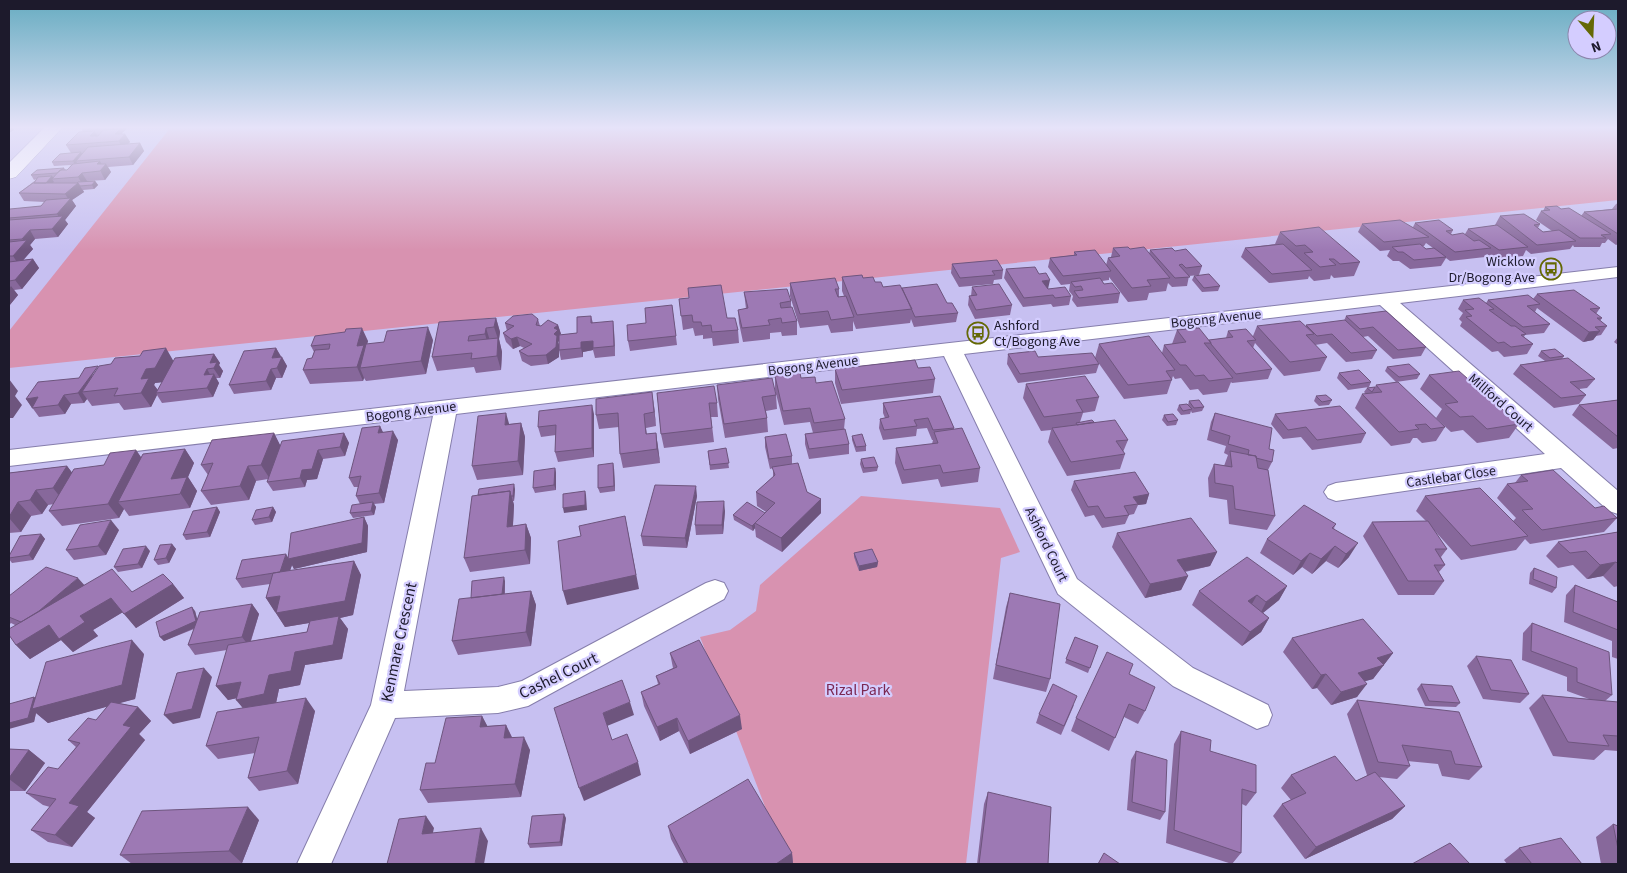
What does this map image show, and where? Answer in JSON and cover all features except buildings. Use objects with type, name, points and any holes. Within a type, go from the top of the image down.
[{"type":"street","name":"Bogong Avenue","points":[[9,458],[1384,299],[1613,276]]},
{"type":"street","name":"Millford Court","points":[[1384,299],[1618,505]]},
{"type":"street","name":"Ashford Court","points":[[951,349],[1067,586],[1183,677],[1257,715]]},
{"type":"street","name":"Kenmare Crescent","points":[[314,864],[386,705],[446,408]]},
{"type":"street","name":"Castlebar Close","points":[[1336,492],[1566,459]]},
{"type":"street","name":"Cashel Court","points":[[386,705],[498,700],[528,693],[715,591]]},
{"type":"green space","points":[[139,168],[1618,168],[1618,200],[9,368],[9,331]]},
{"type":"green space","name":"Rizal Park","points":[[861,496],[1000,508],[1020,552],[1001,558],[966,864],[787,864],[700,637],[730,630],[756,611],[760,585]]},
{"type":"place","name":"Wicklow Dr/Bogong Ave","points":[[1551,269]]},
{"type":"place","name":"Ashford Ct/Bogong Ave","points":[[978,333]]}]
